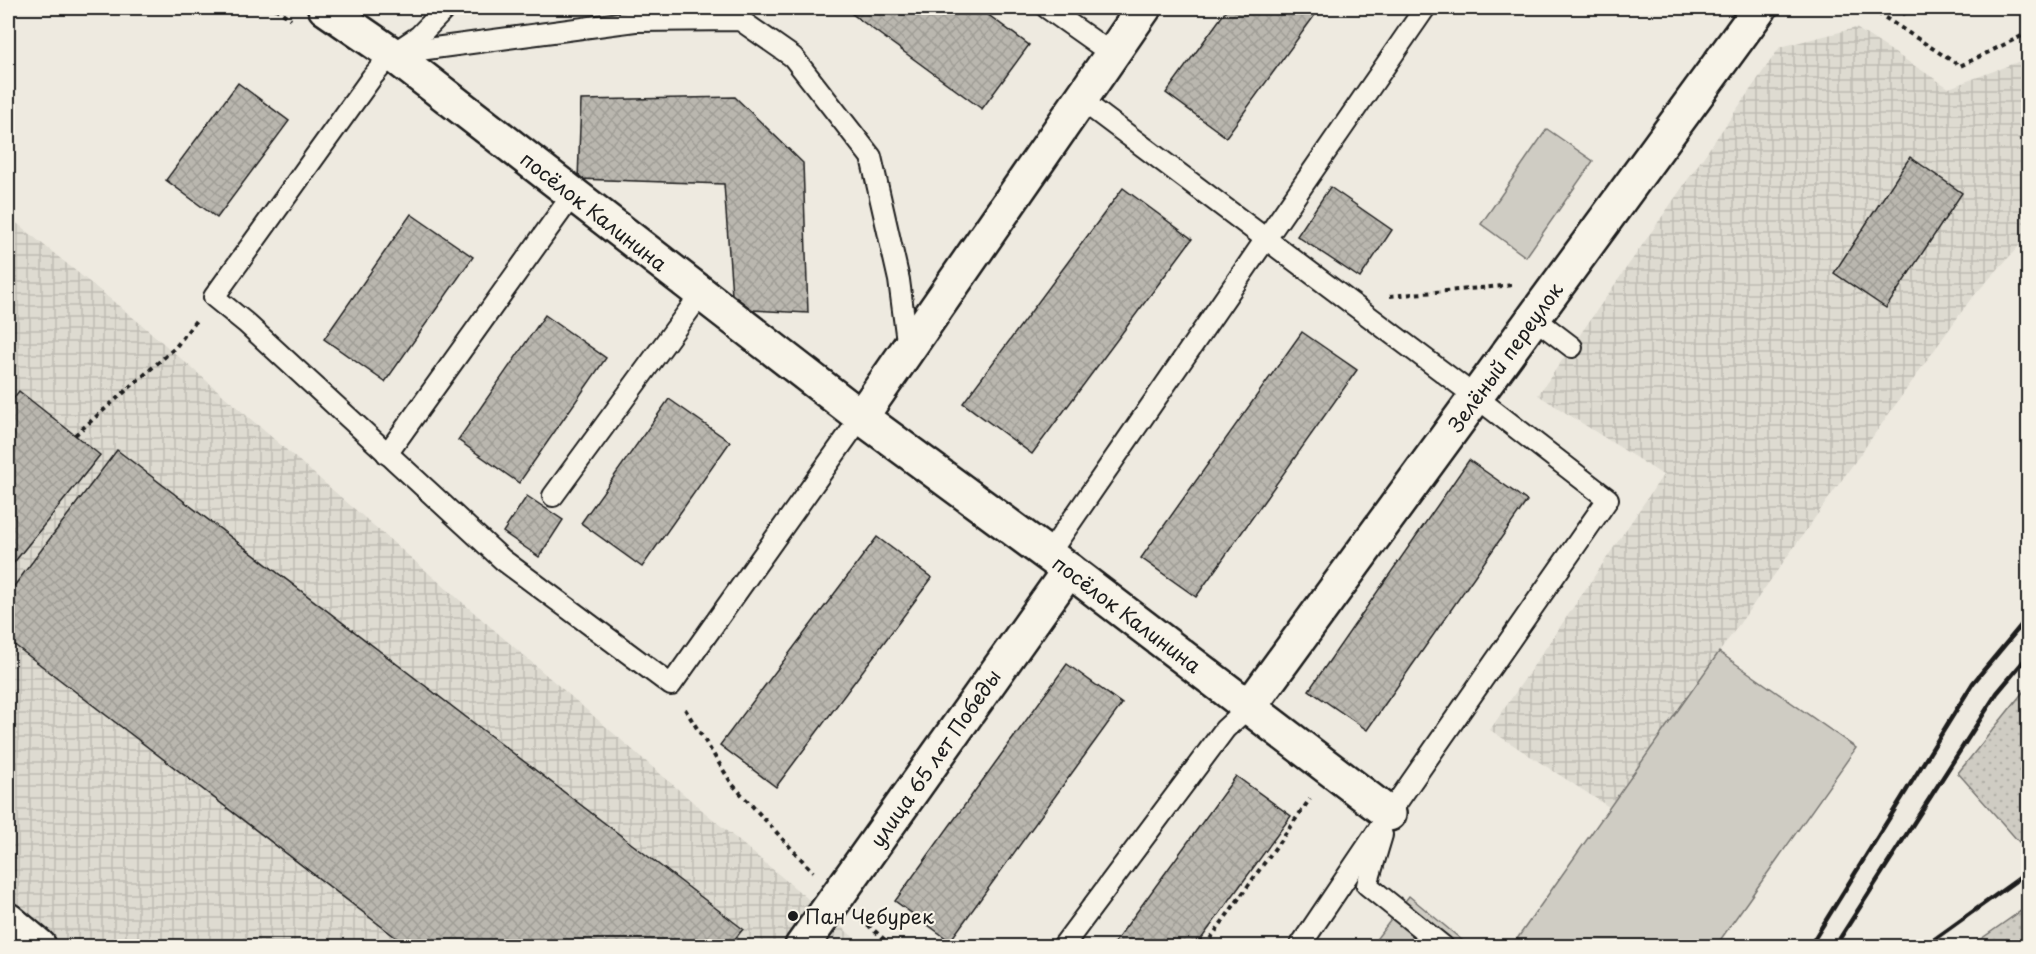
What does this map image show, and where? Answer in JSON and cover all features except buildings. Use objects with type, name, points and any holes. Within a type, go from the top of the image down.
[{"type":"street","name":"посёлок Калинина","points":[[325,8],[392,54],[861,417],[1250,706],[1389,814]]},
{"type":"street","points":[[861,417],[1144,8]]},
{"type":"street","name":"Зелёный переулок","points":[[1250,706],[1760,8]]},
{"type":"street","name":"улица 65 лет Победы","points":[[802,946],[837,898],[1058,562]]},
{"type":"street","points":[[8,920],[39,946]]},
{"type":"lane","points":[[446,8],[419,36],[392,54],[372,77],[214,297],[246,322],[503,560],[671,685],[861,417]]},
{"type":"lane","points":[[1047,8],[1112,54]]},
{"type":"lane","points":[[1058,562],[1266,238],[1425,8]]},
{"type":"lane","points":[[392,54],[635,21],[740,20],[793,57],[871,156],[899,280],[908,350]]},
{"type":"lane","points":[[1080,99],[1608,499],[1300,946]]},
{"type":"lane","points":[[387,454],[573,194]]},
{"type":"lane","points":[[553,496],[701,294]]},
{"type":"lane","points":[[1534,318],[1572,347]]},
{"type":"lane","points":[[1063,946],[1225,729],[1250,706]]},
{"type":"lane","points":[[1389,814],[1367,885],[1443,946]]},
{"type":"path","points":[[1869,8],[1960,66],[2028,33]]},
{"type":"path","points":[[1348,300],[1561,281]]},
{"type":"path","points":[[75,435],[175,348],[214,297]]},
{"type":"path","points":[[671,685],[732,784],[837,898]]},
{"type":"path","points":[[1205,946],[1332,769]]},
{"type":"shaded area","points":[[1856,28],[1949,88],[2028,58],[2028,236],[1970,300],[1609,807],[1490,730],[1663,475],[1538,395],[1780,47]]},
{"type":"shaded area","points":[[1547,129],[1593,161],[1526,257],[1481,224]]},
{"type":"shaded area","points":[[8,216],[141,324],[702,810],[864,946],[8,946]]},
{"type":"shaded area","points":[[1719,652],[1856,748],[1716,946],[1512,946]]},
{"type":"shaded area","points":[[2028,686],[2028,835],[2019,842],[1958,773]]},
{"type":"shaded area","points":[[1409,896],[1469,946],[1371,946]]},
{"type":"shaded area","points":[[2028,906],[2028,946],[1971,946]]},
{"type":"railway","points":[[1810,946],[1973,683],[2028,617]]},
{"type":"railway","points":[[1835,946],[1997,693],[2028,656]]},
{"type":"railway","points":[[1925,946],[2028,872]]},
{"type":"place","name":"Пан Чебурек","points":[[793,916]]}]
